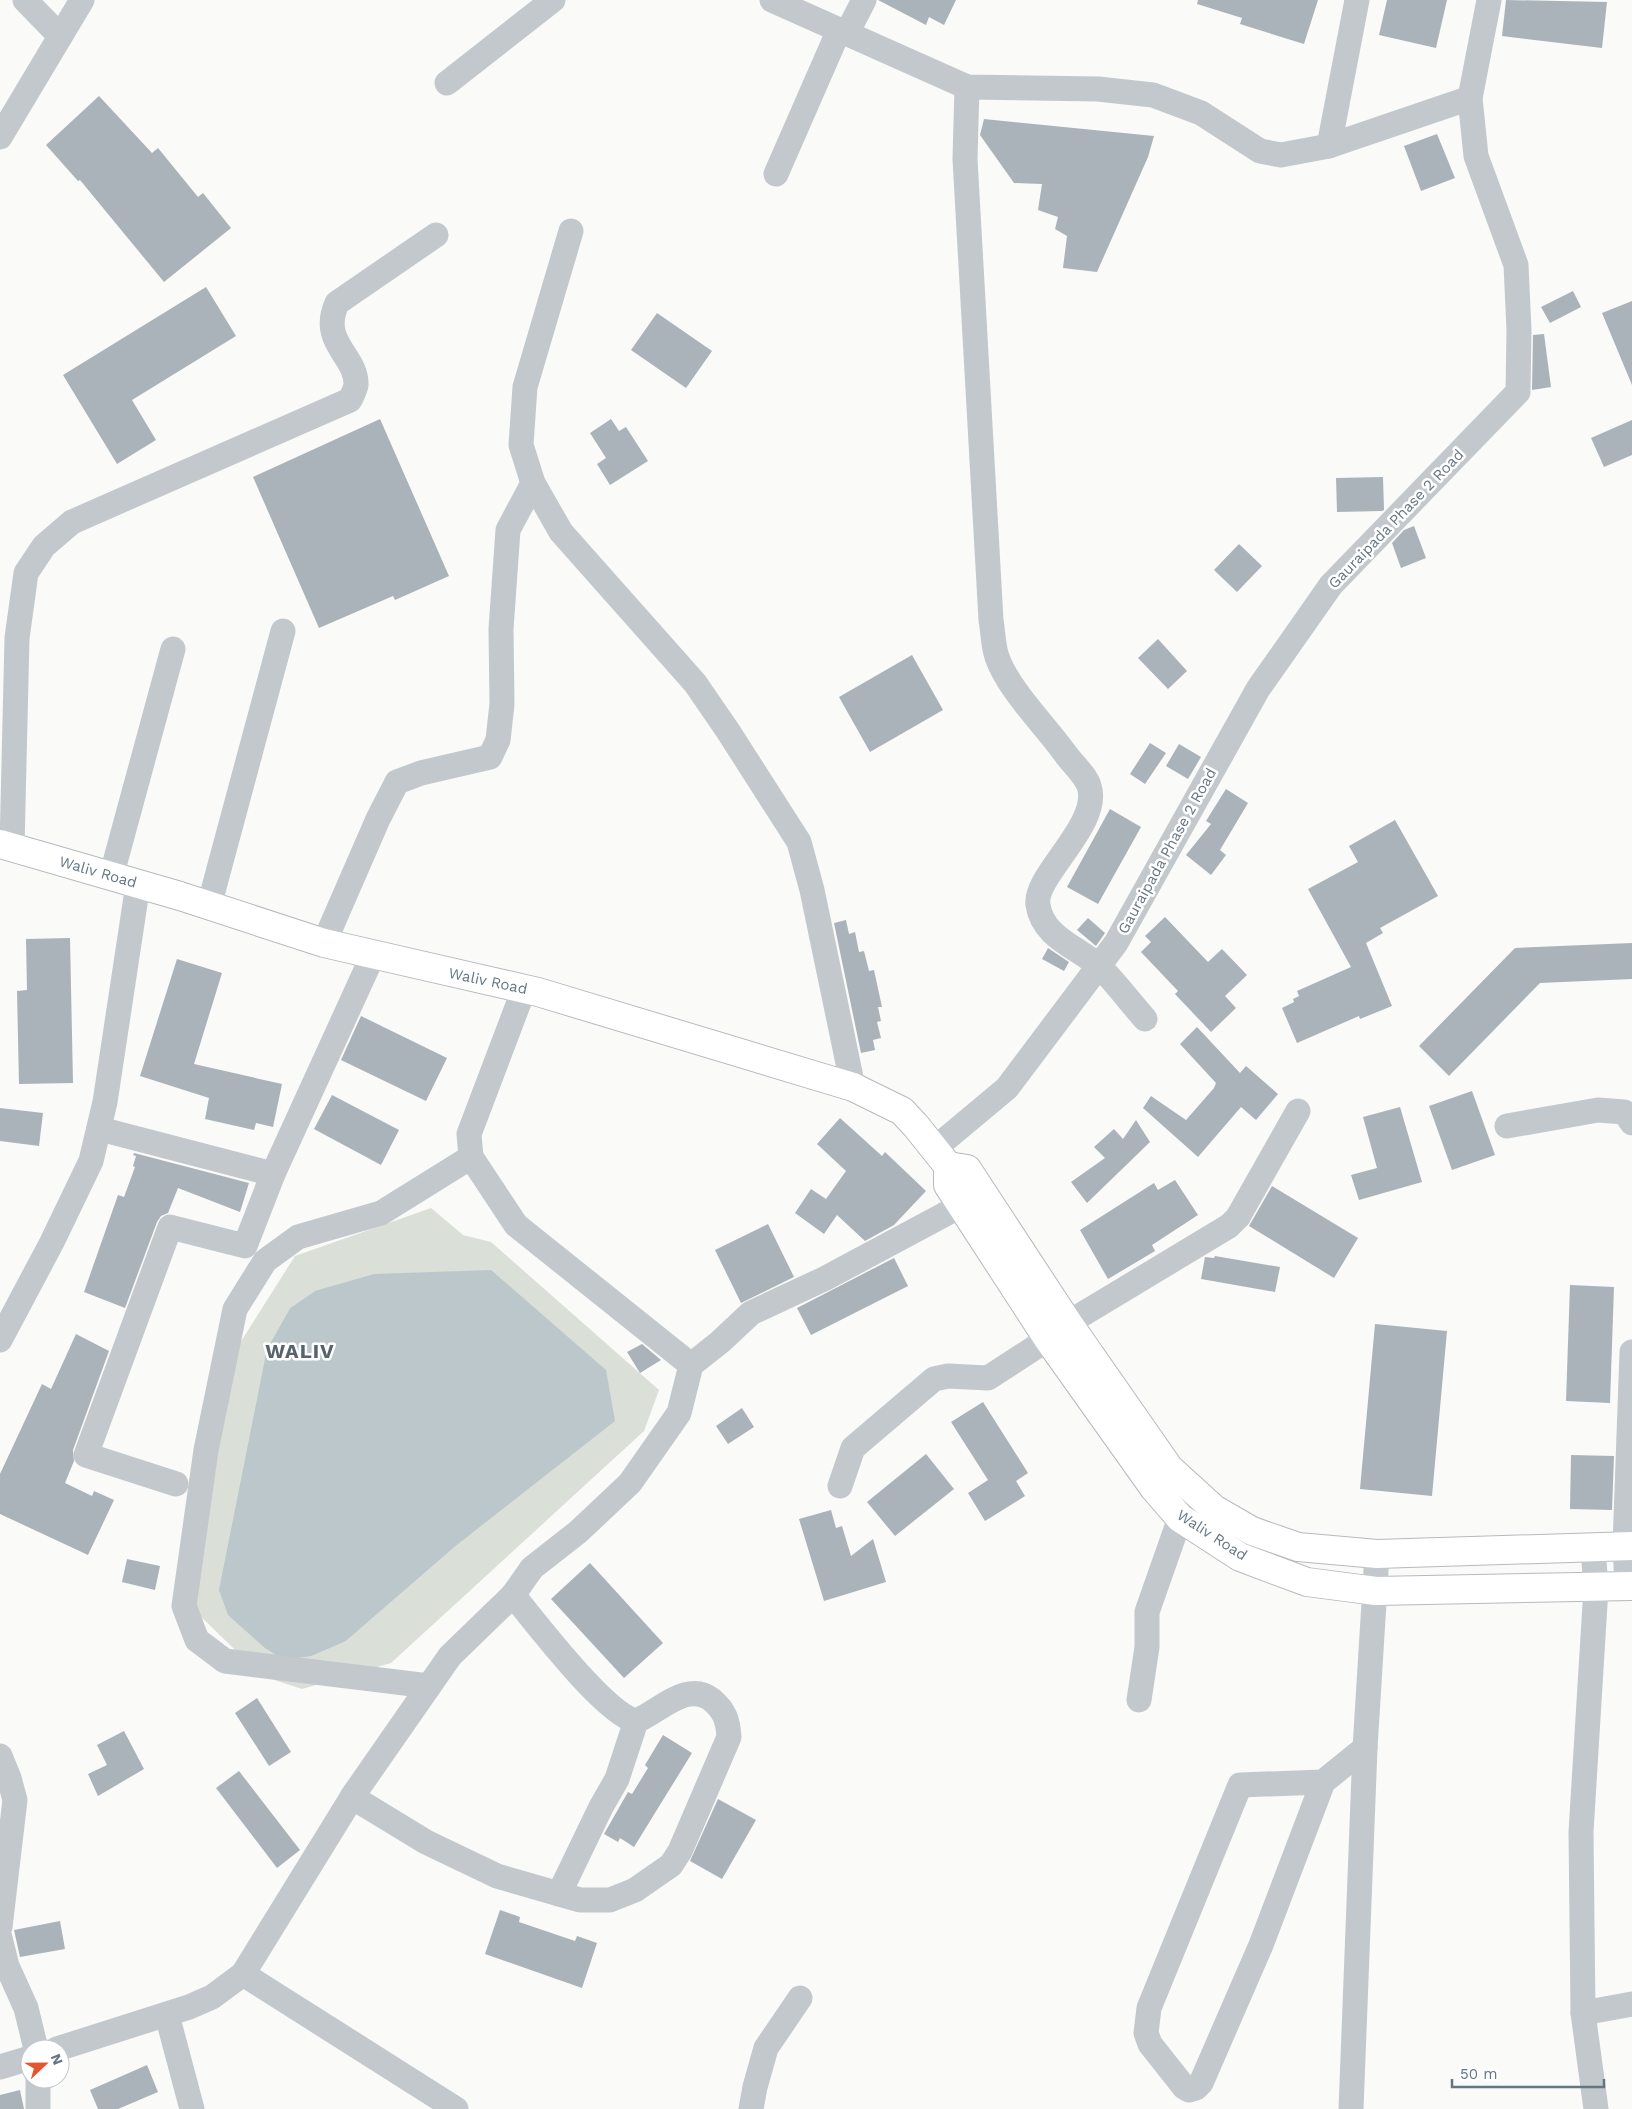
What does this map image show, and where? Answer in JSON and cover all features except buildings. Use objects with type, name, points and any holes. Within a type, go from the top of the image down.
[{"type":"main road","name":"Waliv Road","points":[[3,847],[138,884],[324,943],[524,989],[854,1087],[902,1111],[941,1158],[967,1169],[973,1199],[1058,1331],[1154,1488],[1180,1518],[1240,1557],[1307,1582],[1376,1591],[1630,1586]]},
{"type":"main road","name":"Waliv Road","points":[[1058,1331],[1169,1468],[1214,1509],[1252,1531],[1298,1547],[1378,1554],[1628,1546]]},
{"type":"street","points":[[25,0],[60,36]]},
{"type":"street","points":[[0,138],[82,0]]},
{"type":"street","points":[[447,83],[553,0]]},
{"type":"street","points":[[772,0],[966,87],[1098,88],[1153,95],[1202,113],[1260,151],[1281,155],[1329,146],[1470,98]]},
{"type":"street","points":[[776,174],[843,31],[864,0]]},
{"type":"street","points":[[1329,146],[1357,0]]},
{"type":"street","name":"Gauraipada Phase 2 Road","points":[[941,1158],[1007,1088],[1100,967],[1116,943],[1258,689],[1330,585],[1518,392],[1519,330],[1516,265],[1476,156],[1470,98],[1489,0]]},
{"type":"street","points":[[966,87],[965,159],[991,620],[997,657],[1016,690],[1053,736],[1089,786],[1091,800],[1086,818],[1043,887],[1037,902],[1040,918],[1049,930],[1100,967],[1145,1019]]},
{"type":"street","points":[[571,231],[525,387],[521,445],[533,483],[561,532],[694,683],[728,731],[799,842],[812,890],[854,1087]]},
{"type":"street","points":[[3,847],[17,638],[26,573],[44,546],[72,522],[350,400],[356,386],[353,374],[333,334],[332,315],[338,303],[436,235]]},
{"type":"street","points":[[324,943],[378,819],[397,782],[421,773],[490,757],[498,740],[502,704],[503,591],[508,530],[533,483]]},
{"type":"street","points":[[210,906],[283,631]]},
{"type":"street","points":[[111,876],[173,649]]},
{"type":"street","points":[[0,1340],[52,1242],[91,1161],[100,1129],[138,884]]},
{"type":"street","points":[[176,1484],[86,1455],[170,1227],[245,1246],[273,1174],[373,955]]},
{"type":"street","points":[[524,989],[469,1134],[471,1157],[516,1225],[691,1366]]},
{"type":"street","points":[[1507,1126],[1598,1110],[1624,1112],[1632,1123]]},
{"type":"street","points":[[840,1486],[853,1448],[934,1379],[948,1376],[988,1378],[1058,1331],[1229,1226],[1238,1217],[1298,1111]]},
{"type":"street","points":[[100,1129],[273,1174]]},
{"type":"street","points":[[429,1686],[225,1661],[198,1640],[184,1606],[206,1450],[234,1309],[266,1261],[298,1237],[381,1213],[471,1157]]},
{"type":"street","points":[[70,2045],[167,2015],[212,1997],[243,1974],[352,1797],[450,1656],[513,1595],[532,1568],[578,1532],[630,1483],[679,1413],[691,1366],[751,1313],[824,1279],[973,1199]]},
{"type":"street","points":[[1630,1586],[1628,1546],[1632,1352]]},
{"type":"street","points":[[1139,1700],[1147,1647],[1147,1612],[1180,1518]]},
{"type":"street","points":[[1593,1548],[1596,1588],[1581,1832],[1583,2013],[1596,2109]]},
{"type":"street","points":[[1351,2109],[1366,1748],[1378,1554]]},
{"type":"street","points":[[352,1797],[426,1842],[497,1876],[580,1900],[610,1900],[635,1890],[670,1865],[680,1851],[729,1737],[728,1720],[720,1707],[706,1695],[695,1693],[680,1696],[636,1721],[626,1719],[602,1700],[513,1595]]},
{"type":"street","points":[[559,1894],[600,1807],[617,1780],[636,1721]]},
{"type":"street","points":[[1323,1782],[1240,1785],[1149,2008],[1146,2025],[1146,2033],[1150,2044],[1184,2087],[1189,2090],[1196,2088],[1200,2083],[1262,1945],[1323,1782],[1366,1748]]},
{"type":"street","points":[[0,1756],[15,1800],[0,1927]]},
{"type":"street","points":[[0,1938],[7,1966],[26,2008],[34,2039]]},
{"type":"street","points":[[243,1974],[456,2109]]},
{"type":"street","points":[[751,2109],[766,2048],[800,1998]]},
{"type":"street","points":[[1583,2013],[1632,2004]]},
{"type":"street","points":[[167,2015],[192,2109]]},
{"type":"street","points":[[0,2067],[20,2061]]},
{"type":"street","points":[[38,2089],[38,2109]]},
{"type":"shaded area","points":[[431,1208],[463,1235],[491,1242],[659,1390],[644,1431],[391,1663],[302,1689],[262,1676],[191,1607],[233,1354],[295,1256]],"holes":[[[315,1291],[458,1544],[346,1641],[267,1349],[290,1308]]]},
{"type":"shaded area","points":[[491,1270],[606,1370],[615,1421],[458,1544],[346,1641],[311,1656],[284,1660],[265,1648],[228,1615],[219,1590],[267,1349],[290,1308],[315,1291],[374,1274]]},
{"type":"district","name":"WALIV","points":[[300,1351]]}]
